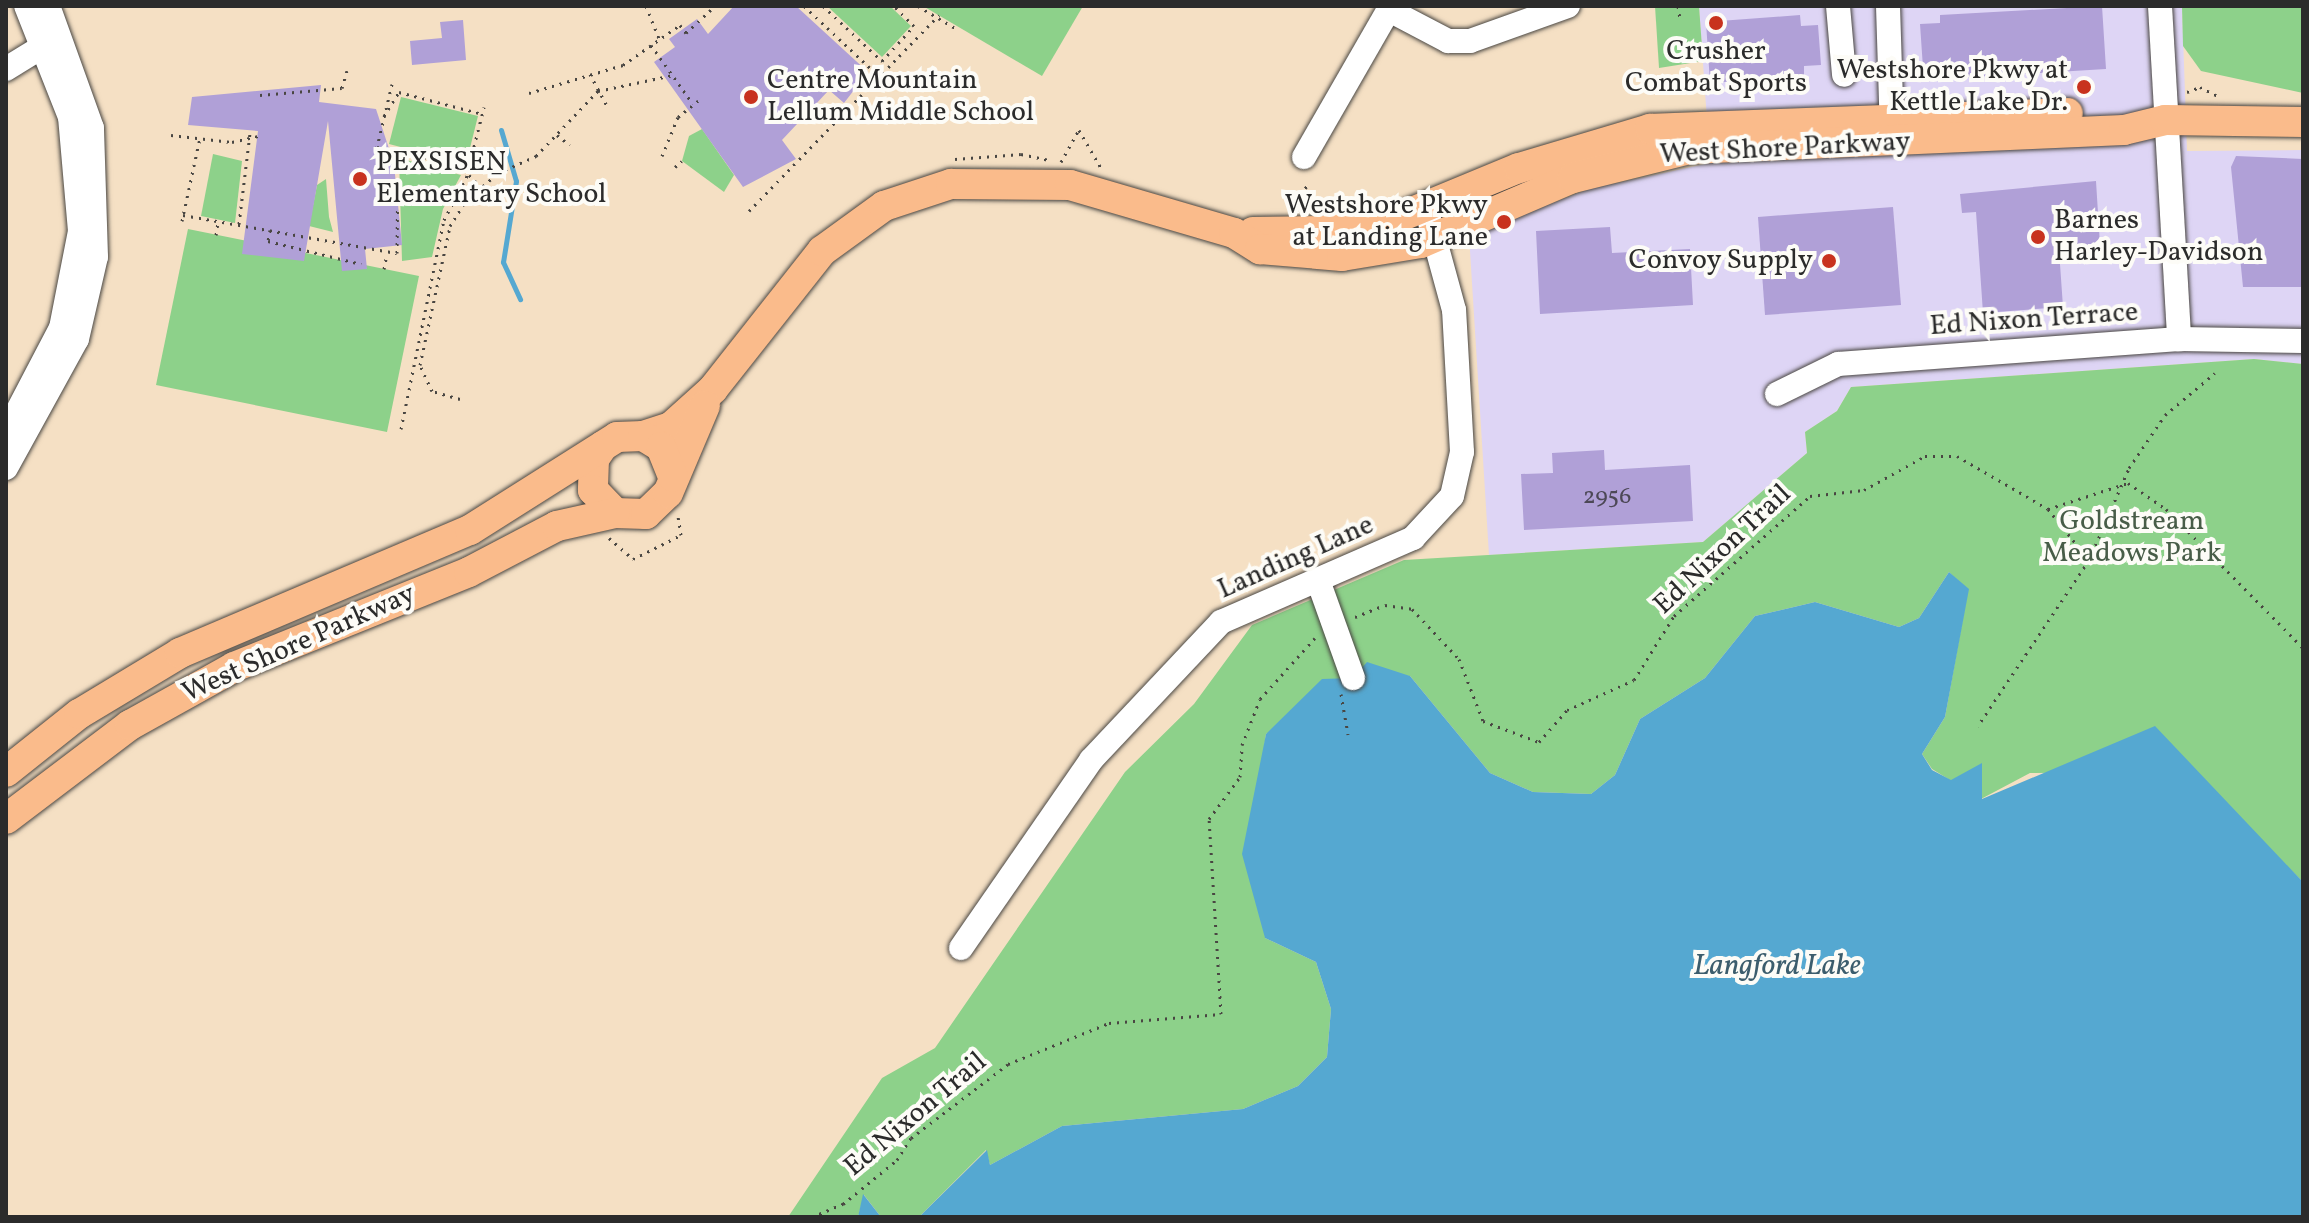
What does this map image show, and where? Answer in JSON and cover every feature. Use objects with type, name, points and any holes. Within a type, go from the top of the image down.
[{"type":"main road","name":"West Shore Parkway","points":[[643,436],[671,427],[713,389],[822,251],[914,194],[973,181],[1041,179],[1234,233],[1430,223],[1519,168],[1650,129],[1891,131],[2122,111],[2165,120],[2303,122]]},
{"type":"main road","name":"West Shore Parkway","points":[[673,477],[713,389]]},
{"type":"main road","points":[[643,436],[661,447],[673,477],[660,505],[646,514],[615,513],[593,490],[594,459],[603,446],[643,436]]},
{"type":"main road","name":"West Shore Parkway","points":[[11,765],[180,653],[470,530],[603,446]]},
{"type":"main road","name":"West Shore Parkway","points":[[6,819],[130,725],[234,667],[469,572],[557,526],[615,513]]},
{"type":"street","points":[[6,433],[56,341],[80,231],[70,117],[45,45],[26,6]]},
{"type":"street","points":[[6,468],[77,339],[96,257],[92,128],[48,6]]},
{"type":"street","points":[[1304,157],[1390,8],[1448,41],[1470,41],[1568,6]]},
{"type":"street","points":[[1838,6],[1844,75]]},
{"type":"street","points":[[1888,6],[1891,131]]},
{"type":"street","points":[[2160,6],[2179,339]]},
{"type":"street","points":[[6,69],[45,45]]},
{"type":"street","name":"Landing Lane","points":[[961,948],[1091,760],[1221,622],[1264,599],[1319,583],[1413,538],[1452,496],[1462,452],[1454,310],[1430,223]]},
{"type":"street","name":"Ed Nixon Terrace","points":[[1777,394],[1838,364],[2179,339],[2303,341]]},
{"type":"street","points":[[1319,583],[1333,623],[1346,680]]},
{"type":"path","points":[[646,6],[659,39]]},
{"type":"path","points":[[529,93],[623,65],[680,25],[686,33],[715,6]]},
{"type":"path","points":[[804,6],[880,77]]},
{"type":"path","points":[[823,6],[884,56],[914,26],[894,6]]},
{"type":"path","points":[[918,6],[955,28]]},
{"type":"path","points":[[1678,6],[1680,18]]},
{"type":"path","points":[[749,211],[938,16]]},
{"type":"path","points":[[651,45],[693,104]]},
{"type":"path","points":[[260,95],[342,88],[347,71]]},
{"type":"path","points":[[590,74],[607,106]]},
{"type":"path","points":[[460,399],[432,391],[421,362],[450,226],[480,187],[498,173],[518,166],[556,134],[598,91],[673,75]]},
{"type":"path","points":[[392,84],[377,147],[469,172],[498,173]]},
{"type":"path","points":[[384,116],[399,92],[483,114]]},
{"type":"path","points":[[662,156],[678,117],[698,101]]},
{"type":"path","points":[[401,429],[448,205],[469,172],[484,107]]},
{"type":"path","points":[[1079,130],[1089,156],[1110,173]]},
{"type":"path","points":[[239,224],[250,133]]},
{"type":"path","points":[[171,135],[232,142],[250,133],[262,135]]},
{"type":"path","points":[[556,134],[570,145]]},
{"type":"path","points":[[182,221],[200,138]]},
{"type":"path","points":[[183,215],[387,254],[397,253],[393,214],[402,213],[398,152]]},
{"type":"path","points":[[675,167],[682,161]]},
{"type":"path","points":[[469,172],[480,187]]},
{"type":"path","points":[[216,235],[218,222]]},
{"type":"path","points":[[270,230],[268,241],[361,264]]},
{"type":"path","points":[[384,269],[387,254]]},
{"type":"path","points":[[433,277],[438,278]]},
{"type":"path","points":[[415,360],[421,362]]},
{"type":"path","points":[[1978,726],[2089,560],[2128,483],[2129,468],[2165,415],[2215,373]]},
{"type":"path","name":"Ed Nixon Trail","points":[[812,1217],[843,1204],[897,1160],[911,1138],[1008,1064],[1109,1023],[1221,1014],[1209,819],[1240,777],[1242,745],[1272,679],[1333,623],[1385,605],[1412,609],[1468,673],[1483,721],[1539,742],[1567,710],[1634,680],[1674,616],[1810,496],[1864,490],[1910,462],[1940,455],[1993,472],[2048,509],[2089,560]]},
{"type":"path","points":[[2048,509],[2128,483]]},
{"type":"path","points":[[2128,483],[2166,509],[2303,648]]},
{"type":"path","points":[[633,559],[660,541],[681,535]]},
{"type":"path","points":[[1346,680],[1348,734]]},
{"type":"shaded area","points":[[1699,6],[2182,6],[2187,151],[2303,150],[2303,364],[2254,359],[1851,387],[1837,411],[1805,432],[1807,453],[1703,542],[1489,555],[1469,235],[1589,189],[1710,163]]},
{"type":"green space","points":[[827,6],[890,6],[911,26],[882,57]]},
{"type":"green space","points":[[923,6],[1083,6],[1042,76]]},
{"type":"green space","points":[[1655,6],[1699,6],[1703,61],[1659,68]]},
{"type":"green space","points":[[2182,6],[2303,6],[2303,93],[2201,71],[2183,46]]},
{"type":"green space","points":[[401,97],[478,116],[466,164],[389,144]]},
{"type":"green space","points":[[702,129],[734,175],[724,192],[682,161],[689,136]]},
{"type":"green space","points":[[213,154],[242,161],[235,223],[201,216]]},
{"type":"green space","points":[[399,158],[461,175],[443,209],[432,257],[402,261]]},
{"type":"green space","points":[[326,179],[333,232],[309,226],[317,185]]},
{"type":"green space","points":[[188,229],[419,276],[387,432],[156,385]]},
{"type":"green space","name":"Goldstream Meadows Park","points":[[2254,359],[2303,364],[2303,882],[2194,772],[2030,773],[1981,799],[1932,769],[1922,754],[1945,717],[1968,590],[1949,572],[1919,618],[1899,627],[1815,602],[1755,616],[1705,678],[1640,719],[1615,775],[1591,794],[1533,792],[1490,773],[1410,676],[1362,674],[1266,734],[1259,784],[1265,938],[1316,962],[1331,1009],[1327,1057],[1298,1086],[1243,1109],[1062,1126],[990,1165],[986,1150],[919,1217],[881,1217],[864,1195],[858,1217],[788,1217],[882,1078],[935,1048],[1125,772],[1194,704],[1252,625],[1404,560],[1703,542],[1807,453],[1805,432],[1837,411],[1851,387]]},
{"type":"water","name":"Langford Lake","points":[[1949,572],[1969,589],[1945,717],[1922,754],[1932,770],[1951,780],[1982,763],[1982,799],[2155,726],[2303,882],[2303,1217],[919,1217],[987,1150],[990,1165],[1062,1126],[1243,1109],[1298,1086],[1327,1057],[1331,1009],[1316,962],[1265,938],[1242,854],[1266,734],[1322,679],[1353,678],[1367,662],[1410,676],[1490,773],[1533,792],[1591,794],[1615,775],[1640,719],[1705,678],[1755,616],[1815,602],[1899,627],[1919,618]]},
{"type":"water","points":[[863,1194],[881,1217],[858,1217]]},
{"type":"building","name":"Centre Mountain Lellum Middle School","points":[[734,6],[796,6],[868,72],[844,103],[829,90],[782,140],[796,159],[743,187],[654,62],[675,47],[669,39],[697,19],[708,34]]},
{"type":"building","points":[[2102,6],[2106,69],[1944,79],[1943,67],[1923,68],[1920,24],[1940,23],[1940,15]]},
{"type":"building","points":[[1800,15],[1801,26],[1818,25],[1821,65],[1804,66],[1804,76],[1710,83],[1706,22]]},
{"type":"building","points":[[463,20],[466,60],[412,65],[410,41],[442,38],[440,22]]},
{"type":"building","name":"PEXSISEṈ Elementary School","points":[[321,85],[319,102],[376,109],[394,164],[402,245],[365,249],[367,269],[342,271],[328,121],[304,261],[242,254],[258,131],[188,125],[192,97]]},
{"type":"building","points":[[2236,156],[2303,159],[2303,287],[2243,287],[2231,167]]},
{"type":"building","name":"Barnes Harley-Davidson","points":[[2096,181],[2101,261],[2060,264],[2063,307],[1983,313],[1976,212],[1962,213],[1960,194]]},
{"type":"building","name":"Convoy Supply","points":[[1893,207],[1901,305],[1765,315],[1758,217]]},
{"type":"building","points":[[1610,227],[1612,253],[1690,249],[1693,305],[1540,314],[1536,231]]},
{"type":"building","points":[[1604,450],[1605,470],[1690,465],[1693,521],[1524,530],[1521,474],[1553,473],[1552,453]]},
{"type":"waterway","points":[[501,130],[516,181],[503,262],[520,299]]},
{"type":"place","name":"Crusher Combat Sports","points":[[1716,23]]},
{"type":"place","name":"Westshore Pkwy at Kettle Lake Dr.","points":[[2084,87]]},
{"type":"place","name":"Centre Mountain Lellum Middle School","points":[[751,97]]},
{"type":"place","name":"PEXSISEṈ Elementary School","points":[[360,179]]},
{"type":"place","name":"Westshore Pkwy at Landing Lane","points":[[1504,222]]},
{"type":"place","name":"Barnes Harley-Davidson","points":[[2038,237]]},
{"type":"place","name":"Convoy Supply","points":[[1829,261]]}]
